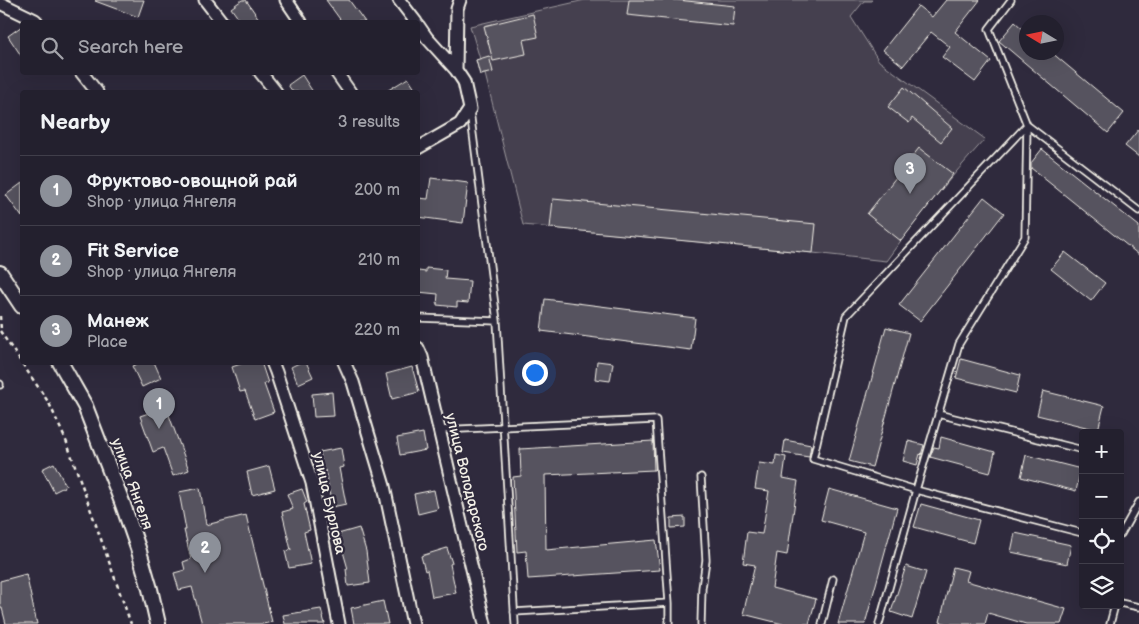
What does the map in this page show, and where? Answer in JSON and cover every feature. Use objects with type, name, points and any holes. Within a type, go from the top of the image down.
[{"type":"street","points":[[205,0],[220,20]]},
{"type":"street","points":[[286,0],[300,20]]},
{"type":"street","points":[[399,0],[414,20]]},
{"type":"street","points":[[456,70],[457,9],[460,0]]},
{"type":"street","points":[[0,3],[35,20]]},
{"type":"street","points":[[420,28],[464,82],[470,109],[460,124],[420,147]]},
{"type":"street","points":[[83,75],[95,90]]},
{"type":"street","points":[[262,75],[274,90]]},
{"type":"street","points":[[338,75],[349,90]]},
{"type":"street","points":[[0,273],[20,303]]},
{"type":"street","name":"улица Володарского","points":[[420,352],[485,624]]},
{"type":"street","name":"улица Янгеля","points":[[62,365],[85,406],[119,493],[138,548],[158,624]]},
{"type":"street","name":"улица Бурлова","points":[[273,365],[312,483],[338,624]]},
{"type":"street","points":[[345,365],[353,382],[384,486],[413,624]]},
{"type":"lane","points":[[879,624],[959,344],[1025,237],[1027,125],[989,30],[1011,0]]},
{"type":"lane","points":[[470,109],[497,321],[514,624]]},
{"type":"lane","points":[[1027,125],[1139,211]]},
{"type":"lane","points":[[1027,125],[846,316],[813,459],[916,490],[1079,532]]},
{"type":"lane","points":[[420,318],[497,321]]},
{"type":"lane","points":[[938,414],[1079,449]]},
{"type":"lane","points":[[439,430],[656,420],[669,624]]},
{"type":"lane","points":[[701,477],[706,560],[702,588],[701,624]]},
{"type":"lane","points":[[1124,529],[1139,502]]},
{"type":"lane","points":[[822,624],[833,579]]},
{"type":"lane","points":[[514,612],[669,603]]},
{"type":"lane","points":[[1124,604],[1139,607]]},
{"type":"lane","points":[[1110,624],[1114,609]]},
{"type":"path","points":[[0,316],[0,331],[20,360]]},
{"type":"path","points":[[23,365],[49,403],[67,443],[131,624]]},
{"type":"shaded area","points":[[585,0],[872,0],[864,1],[851,17],[879,61],[985,139],[934,198],[886,261],[523,225],[485,74],[480,75],[476,60],[480,59],[470,26]]},
{"type":"building","points":[[96,0],[144,0],[138,17]]},
{"type":"building","points":[[242,0],[246,0],[260,20],[240,20],[231,8]]},
{"type":"building","points":[[326,0],[349,0],[364,20],[341,20]]},
{"type":"building","points":[[629,0],[677,0],[735,6],[733,26],[627,15]]},
{"type":"building","points":[[946,0],[980,0],[955,32],[991,61],[975,82],[942,57],[950,47],[931,32],[903,66],[883,50],[918,6],[932,17]]},
{"type":"building","points":[[533,14],[538,37],[523,40],[526,54],[493,61],[484,26]]},
{"type":"building","points":[[1015,22],[1019,26],[1019,58],[999,41]]},
{"type":"building","points":[[20,27],[20,54],[8,36]]},
{"type":"building","points":[[489,56],[493,72],[480,75],[476,60]]},
{"type":"building","points":[[1022,60],[1061,60],[1124,113],[1108,133]]},
{"type":"building","points":[[302,75],[312,90],[292,90],[288,85]]},
{"type":"building","points":[[408,78],[416,90],[388,90]]},
{"type":"building","points":[[904,87],[952,128],[941,142],[912,118],[909,123],[888,107]]},
{"type":"building","points":[[1139,129],[1139,157],[1125,146]]},
{"type":"building","points":[[919,148],[953,174],[901,241],[867,214]]},
{"type":"building","points":[[1042,149],[1139,226],[1139,255],[1031,168],[1031,163]]},
{"type":"building","points":[[431,178],[468,183],[463,223],[420,217],[420,198],[428,199]]},
{"type":"building","points":[[20,184],[20,214],[6,195]]},
{"type":"building","points":[[984,197],[1004,213],[920,321],[899,305]]},
{"type":"building","points":[[553,199],[816,224],[813,253],[550,228]]},
{"type":"building","points":[[1065,252],[1105,283],[1091,301],[1051,269]]},
{"type":"building","points":[[426,268],[446,270],[445,279],[470,281],[468,303],[457,302],[457,307],[437,305],[438,294],[420,292],[420,271],[426,272]]},
{"type":"building","points":[[545,299],[695,318],[691,350],[541,331]]},
{"type":"building","points":[[886,327],[909,333],[872,467],[849,461]]},
{"type":"building","points":[[961,359],[1020,375],[1016,393],[956,378]]},
{"type":"building","points":[[597,361],[613,363],[610,381],[595,379]]},
{"type":"building","points":[[155,365],[161,378],[142,387],[132,366]]},
{"type":"building","points":[[238,365],[262,365],[268,383],[264,384],[274,412],[255,419],[245,391],[240,392],[232,367]]},
{"type":"building","points":[[295,365],[307,365],[313,377],[298,384],[291,367]]},
{"type":"building","points":[[412,367],[419,392],[392,399],[386,374]]},
{"type":"building","points":[[1043,391],[1104,406],[1098,429],[1037,415]]},
{"type":"building","points":[[332,392],[334,416],[314,417],[312,394]]},
{"type":"building","points":[[166,407],[189,470],[173,476],[163,448],[153,452],[140,416]]},
{"type":"building","points":[[423,433],[426,450],[400,455],[397,438]]},
{"type":"building","points":[[941,437],[995,452],[990,473],[930,457],[934,447],[939,448]]},
{"type":"building","points":[[785,440],[811,445],[809,457],[783,453]]},
{"type":"building","points":[[653,441],[654,470],[545,475],[546,550],[656,540],[660,570],[528,579],[526,551],[517,552],[513,477],[521,476],[520,449]]},
{"type":"building","points":[[908,441],[924,445],[917,465],[903,461]]},
{"type":"building","points":[[341,448],[344,467],[339,468],[346,504],[332,507],[320,452]]},
{"type":"building","points":[[776,455],[786,457],[783,478],[798,481],[787,555],[777,553],[772,588],[816,599],[809,624],[783,624],[743,614],[755,565],[743,563],[747,532],[762,534],[769,491],[755,489],[759,463],[775,465]]},
{"type":"building","points":[[1026,455],[1079,468],[1076,491],[1021,477]]},
{"type":"building","points":[[54,463],[66,486],[54,492],[42,469]]},
{"type":"building","points":[[269,466],[275,489],[252,495],[247,472]]},
{"type":"building","points":[[200,488],[206,525],[246,515],[272,622],[263,624],[202,624],[192,587],[179,590],[174,573],[185,570],[183,562],[191,559],[184,530],[186,530],[179,492]]},
{"type":"building","points":[[302,489],[307,502],[304,504],[310,530],[304,532],[311,564],[289,568],[285,551],[291,550],[282,512],[293,509],[287,494]]},
{"type":"building","points":[[829,489],[897,508],[865,624],[838,624],[864,532],[821,520]]},
{"type":"building","points":[[434,490],[438,509],[418,514],[414,494]]},
{"type":"building","points":[[921,504],[979,520],[973,543],[914,527]]},
{"type":"building","points":[[685,517],[685,527],[671,528],[671,518]]},
{"type":"building","points":[[359,528],[366,551],[370,583],[348,586],[346,569],[348,569],[338,534]]},
{"type":"building","points":[[1015,533],[1071,545],[1067,564],[1011,552]]},
{"type":"building","points":[[447,548],[452,563],[450,564],[456,593],[432,597],[427,570],[425,571],[421,556]]},
{"type":"building","points":[[906,566],[926,572],[912,619],[891,612]]},
{"type":"building","points":[[953,567],[969,571],[966,581],[1066,609],[1061,624],[1026,624],[988,613],[985,624],[949,624],[940,622]]},
{"type":"building","points":[[26,574],[37,624],[6,624],[2,608],[0,608],[0,581]]},
{"type":"building","points":[[383,601],[388,624],[354,624],[351,608]]},
{"type":"building","points":[[321,609],[325,624],[285,624],[283,615]]},
{"type":"place","name":"Манеж","points":[[910,194]]},
{"type":"place","name":"Фруктово-овощной рай","points":[[159,429]]},
{"type":"place","name":"Fit Service","points":[[205,573]]}]
